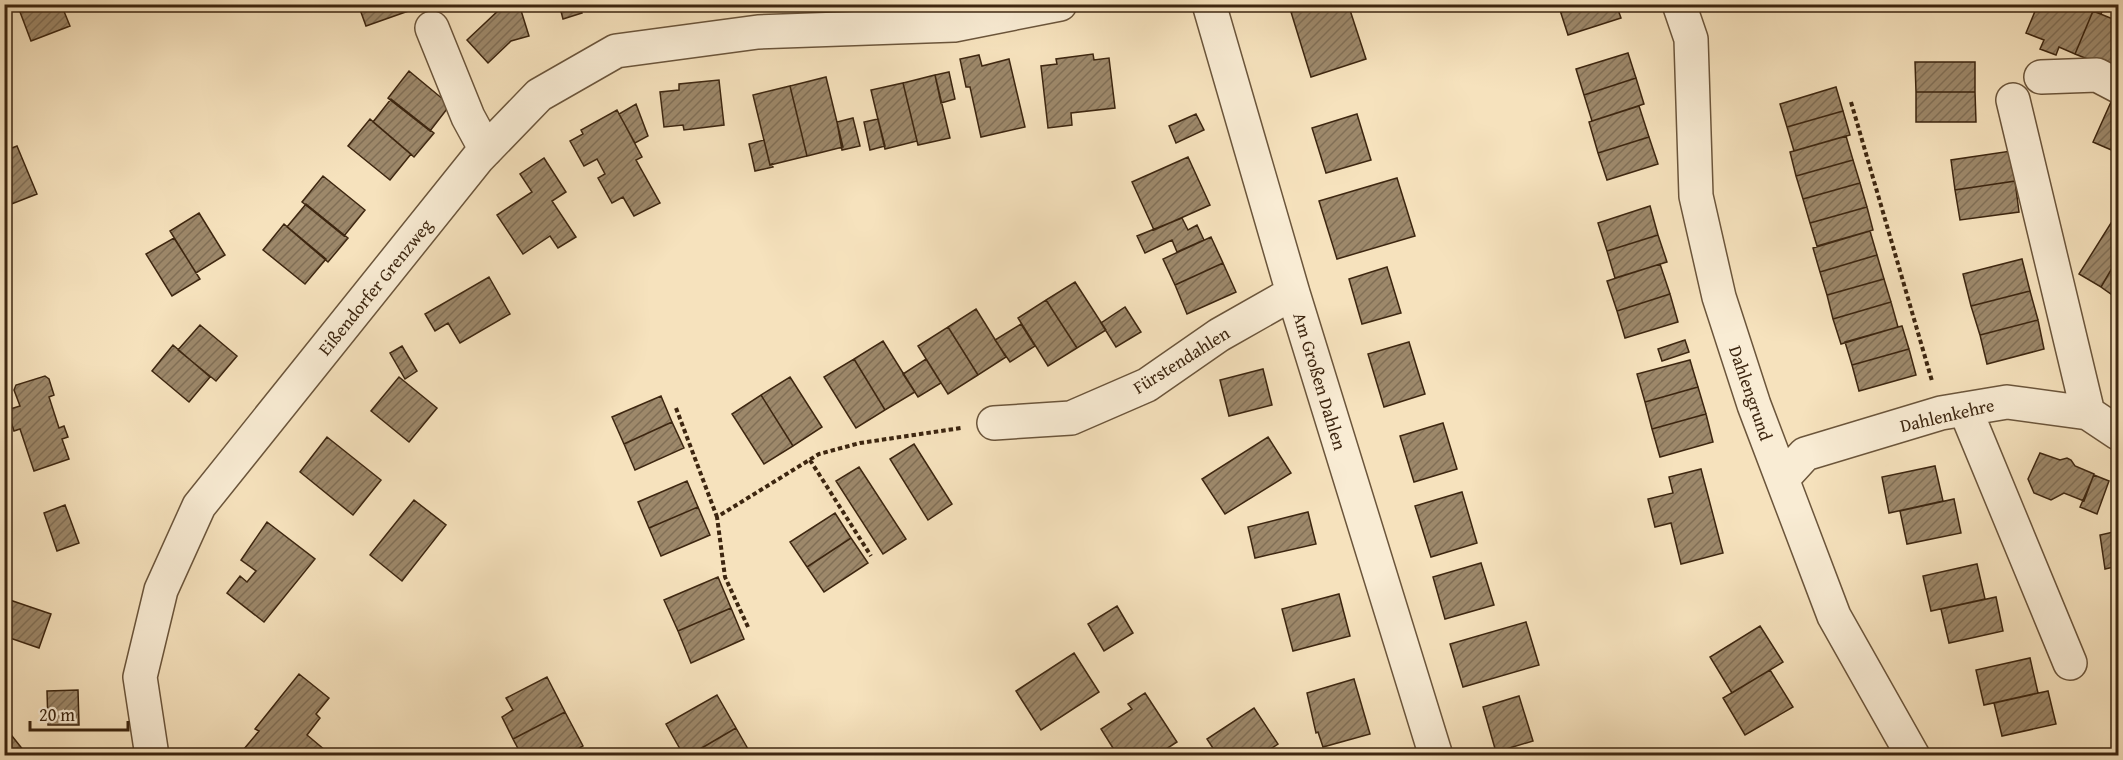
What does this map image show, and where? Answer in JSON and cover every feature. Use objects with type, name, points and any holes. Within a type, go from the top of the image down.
[{"type":"street","name":"Eißendorfer Grenzweg","points":[[152,756],[140,677],[161,590],[198,506],[486,150],[539,95],[615,51],[758,32],[812,17],[954,24],[1060,4]]},
{"type":"street","name":"Am Großen Dahlen","points":[[1209,4],[1293,293],[1436,756]]},
{"type":"street","name":"Dahlengrund","points":[[1679,4],[1691,39],[1696,196],[1719,297],[1754,405],[1834,616],[1913,756]]},
{"type":"street","points":[[432,28],[468,117],[486,150]]},
{"type":"street","points":[[2041,77],[2097,75],[2118,86]]},
{"type":"street","points":[[2013,100],[2088,413]]},
{"type":"street","name":"Fürstendahlen","points":[[994,423],[1071,418],[1104,404],[1147,385],[1219,335],[1293,293]]},
{"type":"street","name":"Dahlenkehre","points":[[1783,478],[1805,454],[1953,411],[2007,402],[2088,413],[2118,433]]},
{"type":"street","points":[[1953,411],[2070,663]]},
{"type":"path","points":[[1851,102],[1953,411]]},
{"type":"path","points":[[676,408],[717,517],[725,577],[748,627]]},
{"type":"path","points":[[717,517],[819,454],[860,443],[994,423]]},
{"type":"path","points":[[810,460],[871,556]]},
{"type":"building","points":[[17,4],[61,4],[70,26],[31,41]]},
{"type":"building","points":[[358,4],[416,4],[417,8],[366,26]]},
{"type":"building","points":[[519,4],[529,36],[511,41],[488,63],[467,40],[500,9]]},
{"type":"building","points":[[559,4],[579,4],[582,13],[563,19]]},
{"type":"building","points":[[1316,4],[1348,4],[1366,59],[1311,77],[1291,12]]},
{"type":"building","points":[[1558,4],[1616,4],[1621,18],[1568,35]]},
{"type":"building","points":[[2038,4],[2096,4],[2075,54],[2059,47],[2056,55],[2040,49],[2044,40],[2026,33]]},
{"type":"building","points":[[2096,4],[2105,4],[2101,14],[2093,11]]},
{"type":"building","points":[[2093,11],[2118,21],[2118,71],[2075,54]]},
{"type":"building","points":[[1628,53],[1636,78],[1584,95],[1576,69]]},
{"type":"building","points":[[1093,54],[1094,60],[1109,58],[1115,108],[1071,113],[1072,125],[1048,128],[1041,66],[1057,64],[1056,59]]},
{"type":"building","points":[[979,55],[982,66],[1009,59],[1025,127],[981,137],[970,87],[966,87],[960,59]]},
{"type":"building","points":[[1915,62],[1975,62],[1975,92],[1916,92]]},
{"type":"building","points":[[409,71],[450,105],[430,131],[388,98]]},
{"type":"building","points":[[949,72],[955,99],[941,103],[935,75]]},
{"type":"building","points":[[935,75],[950,138],[918,145],[903,83]]},
{"type":"building","points":[[826,77],[843,147],[807,156],[790,86]]},
{"type":"building","points":[[1636,78],[1644,104],[1592,121],[1584,95]]},
{"type":"building","points":[[719,80],[724,125],[684,130],[683,125],[664,127],[660,92],[679,90],[679,84]]},
{"type":"building","points":[[903,83],[917,141],[885,149],[871,90]]},
{"type":"building","points":[[790,86],[807,156],[770,165],[753,95]]},
{"type":"building","points":[[1836,87],[1843,111],[1787,127],[1780,104]]},
{"type":"building","points":[[1916,92],[1975,92],[1976,122],[1916,122]]},
{"type":"building","points":[[391,99],[434,133],[414,157],[373,122]]},
{"type":"building","points":[[2111,102],[2118,105],[2116,152],[2093,142]]},
{"type":"building","points":[[636,104],[648,136],[635,143],[619,114]]},
{"type":"building","points":[[1639,106],[1649,137],[1598,153],[1589,122]]},
{"type":"building","points":[[617,110],[642,157],[636,160],[660,203],[634,216],[623,197],[612,203],[598,178],[605,174],[597,159],[584,166],[570,141],[583,134],[581,130]]},
{"type":"building","points":[[1843,111],[1850,135],[1794,151],[1787,127]]},
{"type":"building","points":[[1196,114],[1204,130],[1176,143],[1169,126]]},
{"type":"building","points":[[1357,114],[1371,160],[1326,173],[1312,128]]},
{"type":"building","points":[[853,118],[860,146],[842,150],[837,122]]},
{"type":"building","points":[[370,119],[411,154],[390,180],[348,146]]},
{"type":"building","points":[[878,119],[885,146],[870,150],[864,122]]},
{"type":"building","points":[[1846,136],[1853,160],[1796,176],[1790,152]]},
{"type":"building","points":[[1649,137],[1658,164],[1607,180],[1598,153]]},
{"type":"building","points":[[764,140],[770,165],[772,164],[773,167],[755,171],[749,144]]},
{"type":"building","points":[[17,146],[37,194],[4,207],[4,151]]},
{"type":"building","points":[[2011,151],[2015,181],[1955,190],[1951,160]]},
{"type":"building","points":[[1188,157],[1210,205],[1154,230],[1132,182]]},
{"type":"building","points":[[544,158],[566,192],[552,201],[576,237],[558,248],[550,236],[523,254],[497,215],[532,192],[520,174]]},
{"type":"building","points":[[1853,160],[1860,183],[1803,199],[1796,176]]},
{"type":"building","points":[[323,176],[365,210],[344,236],[302,202]]},
{"type":"building","points":[[1397,178],[1415,236],[1337,259],[1319,201]]},
{"type":"building","points":[[2015,181],[2019,212],[1960,220],[1955,190]]},
{"type":"building","points":[[1860,183],[1867,207],[1810,223],[1803,199]]},
{"type":"building","points":[[306,204],[348,238],[328,262],[287,227]]},
{"type":"building","points":[[1650,206],[1658,235],[1607,251],[1598,223]]},
{"type":"building","points":[[1867,207],[1873,230],[1817,246],[1810,223]]},
{"type":"building","points":[[199,213],[225,255],[196,273],[170,231]]},
{"type":"building","points":[[1182,218],[1188,230],[1197,225],[1204,240],[1177,252],[1172,240],[1145,253],[1137,236]]},
{"type":"building","points":[[2111,223],[2118,227],[2118,258],[2101,287],[2079,274]]},
{"type":"building","points":[[284,224],[326,259],[305,284],[263,250]]},
{"type":"building","points":[[1870,231],[1877,255],[1820,272],[1813,248]]},
{"type":"building","points":[[1658,235],[1667,262],[1615,278],[1607,251]]},
{"type":"building","points":[[1211,237],[1223,263],[1175,285],[1163,259]]},
{"type":"building","points":[[174,238],[200,279],[172,296],[146,254]]},
{"type":"building","points":[[1877,255],[1884,279],[1827,295],[1820,272]]},
{"type":"building","points":[[2118,258],[2118,299],[2101,287]]},
{"type":"building","points":[[2022,259],[2030,291],[1971,306],[1963,274]]},
{"type":"building","points":[[1223,263],[1236,292],[1187,314],[1175,285]]},
{"type":"building","points":[[1660,264],[1670,294],[1617,311],[1607,281]]},
{"type":"building","points":[[1387,267],[1401,313],[1362,324],[1349,279]]},
{"type":"building","points":[[489,277],[510,314],[460,343],[448,323],[435,331],[425,314]]},
{"type":"building","points":[[1884,279],[1891,302],[1833,319],[1827,295]]},
{"type":"building","points":[[1075,282],[1106,330],[1077,348],[1046,300]]},
{"type":"building","points":[[2030,291],[2038,320],[1980,335],[1971,306]]},
{"type":"building","points":[[1670,294],[1678,322],[1625,338],[1617,311]]},
{"type":"building","points":[[1046,300],[1077,348],[1048,366],[1018,318]]},
{"type":"building","points":[[1891,302],[1898,327],[1841,344],[1833,319]]},
{"type":"building","points":[[1125,307],[1141,332],[1116,347],[1101,323]]},
{"type":"building","points":[[976,309],[1006,357],[978,375],[948,327]]},
{"type":"building","points":[[2038,320],[2044,349],[1987,364],[1980,335]]},
{"type":"building","points":[[1021,324],[1035,346],[1010,362],[995,340]]},
{"type":"building","points":[[200,325],[237,356],[216,381],[178,350]]},
{"type":"building","points":[[1902,326],[1909,349],[1852,365],[1845,342]]},
{"type":"building","points":[[948,327],[978,375],[948,394],[918,346]]},
{"type":"building","points":[[1685,340],[1689,352],[1662,361],[1658,349]]},
{"type":"building","points":[[883,341],[915,392],[885,410],[854,359]]},
{"type":"building","points":[[1409,342],[1425,394],[1384,407],[1368,354]]},
{"type":"building","points":[[173,345],[210,377],[189,402],[152,371]]},
{"type":"building","points":[[402,346],[417,371],[405,379],[390,353]]},
{"type":"building","points":[[1909,349],[1916,375],[1859,391],[1852,365]]},
{"type":"building","points":[[854,359],[885,410],[856,428],[824,377]]},
{"type":"building","points":[[926,359],[941,383],[918,397],[903,374]]},
{"type":"building","points":[[1690,360],[1698,387],[1645,402],[1637,374]]},
{"type":"building","points":[[1263,369],[1272,405],[1229,416],[1220,380]]},
{"type":"building","points":[[45,376],[49,379],[54,395],[49,397],[59,428],[64,426],[68,437],[62,439],[69,459],[34,471],[20,429],[14,431],[7,410],[20,406],[14,390],[16,385]]},
{"type":"building","points":[[399,377],[437,408],[409,442],[371,411]]},
{"type":"building","points":[[790,377],[822,427],[793,446],[761,395]]},
{"type":"building","points":[[1698,387],[1706,414],[1652,429],[1645,402]]},
{"type":"building","points":[[761,395],[793,446],[764,464],[732,414]]},
{"type":"building","points":[[661,396],[672,422],[624,444],[612,417]]},
{"type":"building","points":[[1706,414],[1713,442],[1660,457],[1652,429]]},
{"type":"building","points":[[672,422],[684,448],[635,470],[624,444]]},
{"type":"building","points":[[1443,423],[1457,469],[1414,482],[1400,436]]},
{"type":"building","points":[[327,437],[381,480],[353,515],[300,472]]},
{"type":"building","points":[[1268,437],[1291,473],[1225,514],[1202,479]]},
{"type":"building","points":[[914,444],[952,504],[928,520],[890,459]]},
{"type":"building","points":[[2040,453],[2060,460],[2067,458],[2075,466],[2094,474],[2084,501],[2064,493],[2051,500],[2034,493],[2028,479]]},
{"type":"building","points":[[1935,466],[1943,501],[1889,513],[1882,477]]},
{"type":"building","points":[[859,467],[906,539],[883,554],[836,481]]},
{"type":"building","points":[[1701,469],[1723,553],[1681,564],[1671,523],[1655,527],[1648,499],[1673,493],[1669,477]]},
{"type":"building","points":[[2094,475],[2109,481],[2097,514],[2080,507]]},
{"type":"building","points":[[687,481],[698,507],[649,528],[638,502]]},
{"type":"building","points":[[1462,492],[1477,543],[1431,557],[1415,506]]},
{"type":"building","points":[[1954,499],[1961,533],[1907,544],[1900,511]]},
{"type":"building","points":[[414,500],[446,525],[402,581],[370,555]]},
{"type":"building","points":[[65,505],[79,543],[57,551],[44,513]]},
{"type":"building","points":[[698,507],[710,535],[661,556],[649,528]]},
{"type":"building","points":[[1308,512],[1316,544],[1255,558],[1248,527]]},
{"type":"building","points":[[835,513],[851,538],[807,567],[790,542]]},
{"type":"building","points":[[267,522],[315,559],[264,622],[227,593],[240,576],[247,582],[256,571],[241,560]]},
{"type":"building","points":[[2118,531],[2118,566],[2105,569],[2100,535]]},
{"type":"building","points":[[851,538],[868,563],[824,592],[807,567]]},
{"type":"building","points":[[1481,563],[1494,605],[1445,619],[1433,577]]},
{"type":"building","points":[[1977,564],[1985,599],[1931,611],[1923,576]]},
{"type":"building","points":[[2118,566],[2118,581],[2114,567]]},
{"type":"building","points":[[718,577],[731,608],[678,631],[664,600]]},
{"type":"building","points":[[1339,594],[1350,636],[1293,651],[1282,609]]},
{"type":"building","points":[[1996,597],[2003,631],[1949,643],[1941,609]]},
{"type":"building","points":[[4,598],[51,614],[39,648],[4,636]]},
{"type":"building","points":[[1117,606],[1133,633],[1104,651],[1088,624]]},
{"type":"building","points":[[731,608],[744,639],[691,663],[678,631]]},
{"type":"building","points":[[1526,622],[1539,665],[1463,687],[1450,644]]},
{"type":"building","points":[[1760,626],[1783,662],[1732,693],[1710,657]]},
{"type":"building","points":[[1074,653],[1099,692],[1041,730],[1016,691]]},
{"type":"building","points":[[2030,658],[2038,693],[1984,705],[1976,670]]},
{"type":"building","points":[[1770,670],[1793,707],[1745,735],[1723,698]]},
{"type":"building","points":[[299,674],[329,698],[316,714],[320,718],[307,735],[332,756],[253,756],[244,749],[259,731],[255,729]]},
{"type":"building","points":[[547,677],[565,712],[513,739],[502,717],[513,710],[506,698]]},
{"type":"building","points":[[1354,679],[1370,734],[1323,747],[1318,732],[1316,733],[1307,693]]},
{"type":"building","points":[[78,690],[79,725],[48,725],[47,691]]},
{"type":"building","points":[[2048,691],[2056,724],[2002,736],[1994,703]]},
{"type":"building","points":[[1145,693],[1177,742],[1160,753],[1157,748],[1146,756],[1118,756],[1101,729],[1132,709],[1128,704]]},
{"type":"building","points":[[717,695],[736,728],[688,756],[684,756],[666,724]]},
{"type":"building","points":[[1519,696],[1533,741],[1496,752],[1483,707]]},
{"type":"building","points":[[1254,708],[1278,744],[1260,756],[1218,756],[1207,739]]},
{"type":"building","points":[[565,712],[583,746],[565,756],[522,756],[513,739]]},
{"type":"building","points":[[736,728],[752,756],[688,756]]},
{"type":"building","points":[[12,736],[28,756],[4,756],[4,742]]}]
